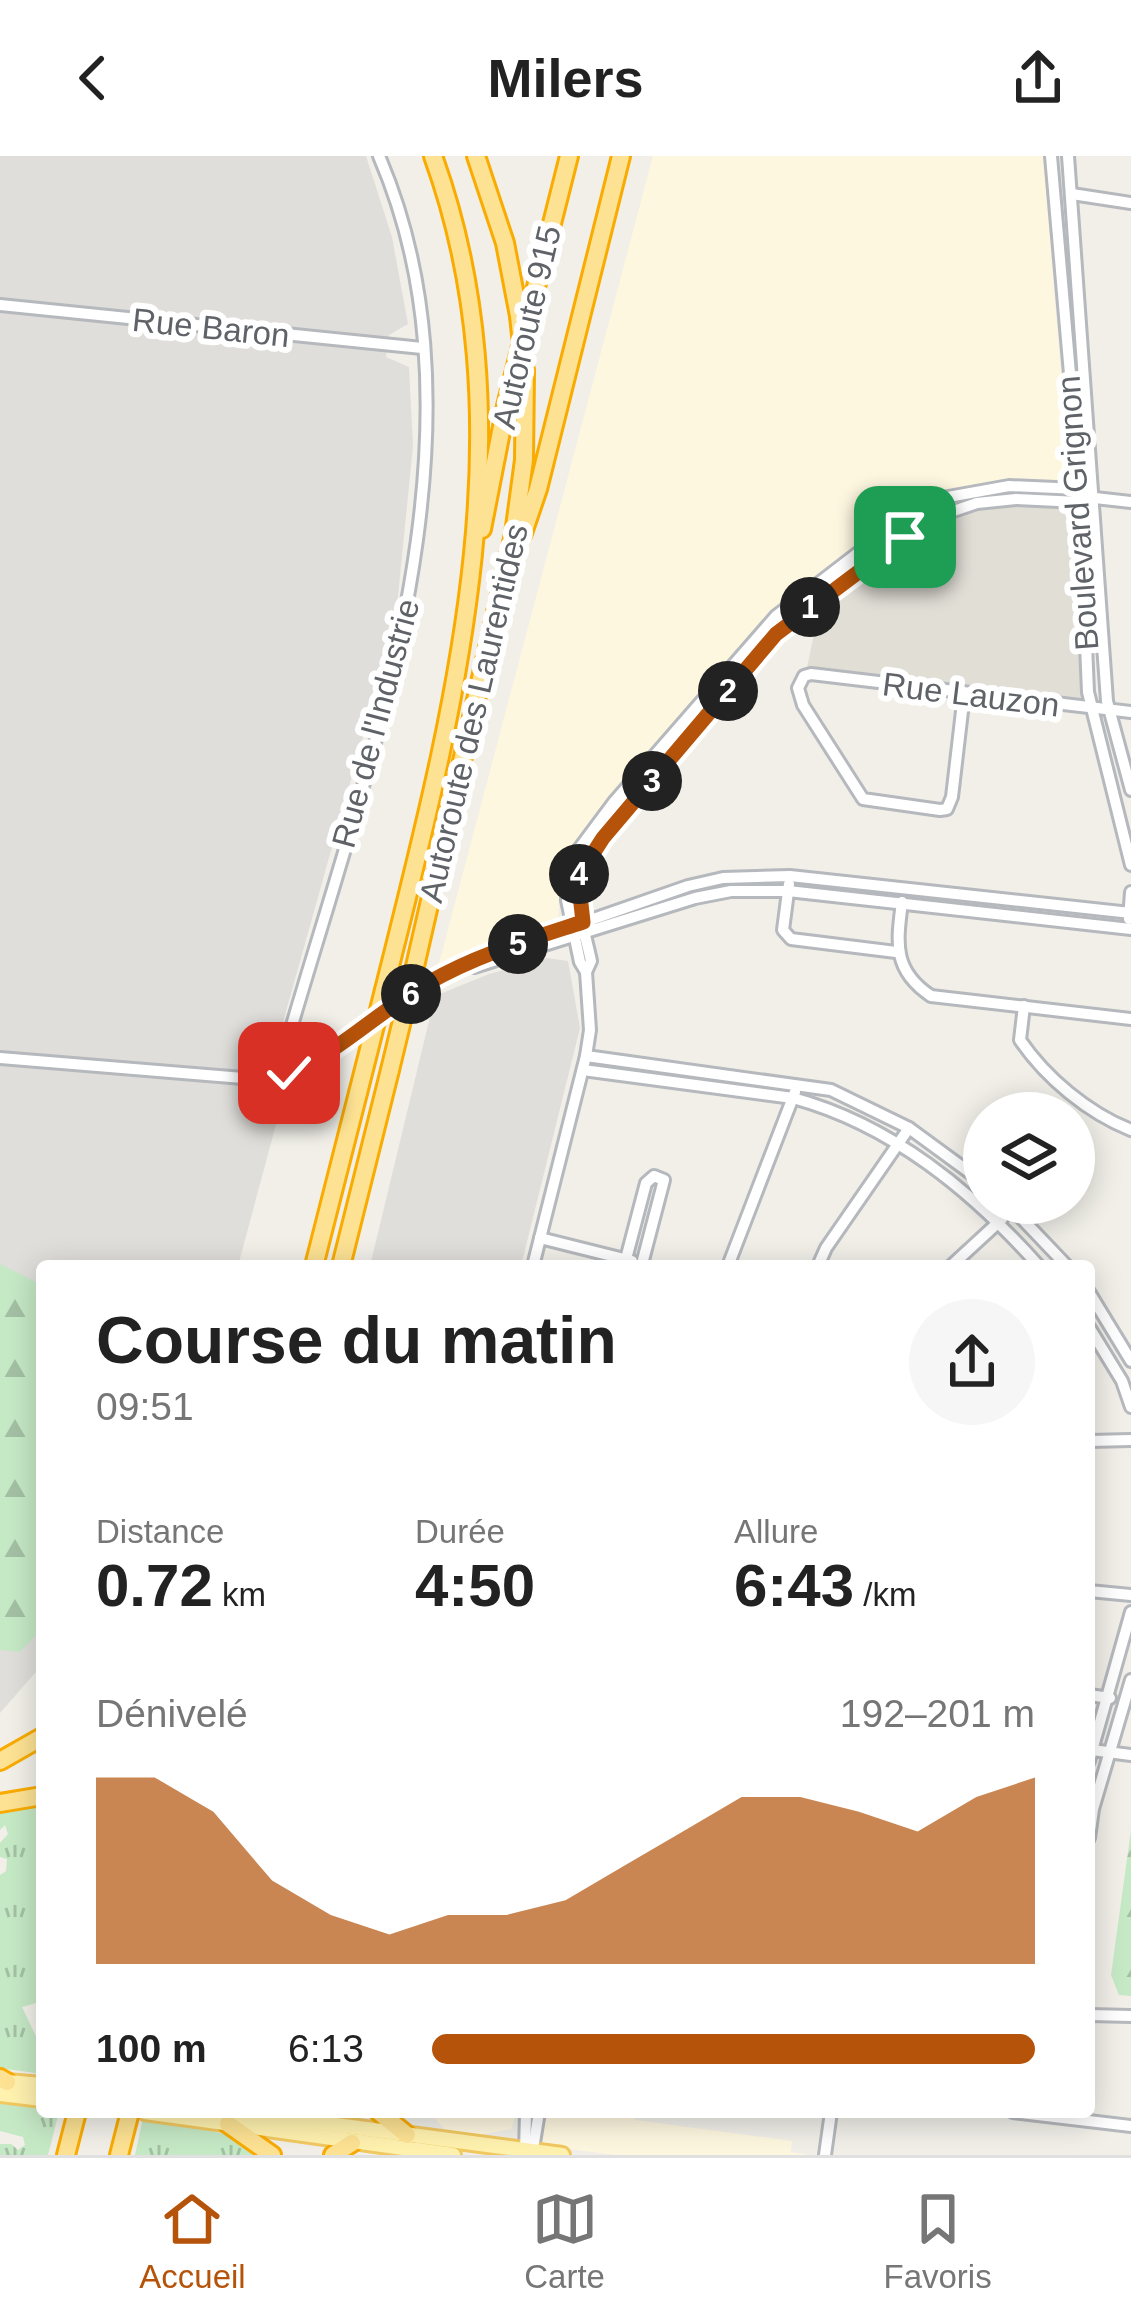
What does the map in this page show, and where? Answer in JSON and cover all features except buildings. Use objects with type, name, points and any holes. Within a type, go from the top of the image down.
[{"type":"highway","name":"Autoroute des Laurentides","points":[[316,1260],[445,739],[470,593],[478,449],[475,344],[460,247],[433,156]]},
{"type":"highway","name":"Autoroute des Laurentides","points":[[342,1260],[503,590],[523,475],[519,316],[505,243],[476,156]]},
{"type":"highway","name":"Autoroute 915","points":[[470,593],[528,313],[569,156]]},
{"type":"highway","name":"Autoroute 915","points":[[503,590],[538,488],[621,156]]},
{"type":"highway","points":[[0,1761],[36,1740]]},
{"type":"highway","points":[[0,1803],[36,1797]]},
{"type":"highway","points":[[67,2155],[76,2118]]},
{"type":"highway","points":[[119,2155],[128,2118]]},
{"type":"highway","points":[[233,2118],[272,2155]]},
{"type":"highway","points":[[386,2118],[407,2135]]},
{"type":"highway","points":[[333,2155],[352,2143]]},
{"type":"main road","points":[[2,2084],[36,2085]]},
{"type":"main road","points":[[2,2084],[36,2097]]},
{"type":"main road","points":[[233,2118],[562,2155]]},
{"type":"main road","points":[[233,2118],[352,2143],[453,2155]]},
{"type":"street","name":"Rue de l'Industrie","points":[[289,1073],[288,1039],[407,616],[424,434],[422,348],[408,242],[379,156]]},
{"type":"street","name":"Boulevard Grignon","points":[[1051,156],[1091,709],[1125,815],[1131,865]]},
{"type":"street","name":"Boulevard Grignon","points":[[1068,156],[1109,710],[1131,790]]},
{"type":"street","points":[[1072,194],[1131,203]]},
{"type":"street","name":"Rue Baron","points":[[0,305],[422,348]]},
{"type":"street","points":[[534,1260],[590,1030],[586,972],[591,961],[579,930],[578,877],[589,855],[790,621],[936,517],[998,500],[1079,495],[1131,502]]},
{"type":"street","name":"Rue Lauzon","points":[[964,694],[947,809],[870,802],[858,793],[798,696],[800,681],[811,674],[1131,712]]},
{"type":"street","points":[[579,930],[704,881],[790,877],[1130,913]]},
{"type":"street","points":[[790,877],[783,930],[791,939],[896,952]]},
{"type":"street","points":[[903,888],[896,952],[912,980],[931,996],[1131,1019]]},
{"type":"street","points":[[0,1058],[243,1078],[289,1073],[453,971],[711,893],[788,891],[1130,929],[1131,892]]},
{"type":"street","points":[[1024,1006],[1020,1040],[1028,1052],[1060,1084],[1110,1121],[1131,1130]]},
{"type":"street","points":[[586,1055],[831,1090],[909,1128],[963,1168]]},
{"type":"street","points":[[583,1070],[793,1098],[825,1107],[901,1143],[963,1192]]},
{"type":"street","points":[[730,1260],[799,1083]]},
{"type":"street","points":[[821,1260],[909,1128]]},
{"type":"street","points":[[626,1259],[646,1183],[654,1176],[664,1180],[645,1260]]},
{"type":"street","points":[[957,1260],[996,1224]]},
{"type":"street","points":[[1002,1224],[1035,1260]]},
{"type":"street","points":[[1028,1224],[1060,1260]]},
{"type":"street","points":[[541,1238],[629,1260]]},
{"type":"street","points":[[1095,1302],[1131,1361]]},
{"type":"street","points":[[1095,1335],[1127,1378],[1131,1407]]},
{"type":"street","points":[[1095,1441],[1131,1440]]},
{"type":"street","points":[[1095,1592],[1131,1595]]},
{"type":"street","points":[[1095,1741],[1131,1612]]},
{"type":"street","points":[[1095,1796],[1131,1680]]},
{"type":"street","points":[[1095,1696],[1125,1700]]},
{"type":"street","points":[[1095,1754],[1131,1755]]},
{"type":"street","points":[[1095,2015],[1131,2016]]},
{"type":"street","points":[[526,2118],[529,2153]]},
{"type":"street","points":[[529,2153],[538,2118]]},
{"type":"street","points":[[825,2155],[830,2118]]},
{"type":"street","points":[[1064,2118],[1131,2126]]},
{"type":"shaded area","points":[[0,156],[366,156],[392,237],[408,324],[389,335],[386,357],[409,367],[413,446],[397,606],[369,715],[271,1065],[252,1068],[248,1087],[286,1087],[240,1260],[36,1260],[36,1672],[0,1713]]},
{"type":"shaded area","points":[[653,156],[1043,156],[1070,481],[948,490],[884,525],[777,611],[739,648],[605,806],[560,867],[558,924],[490,946],[437,971]]},
{"type":"shaded area","points":[[987,503],[1070,505],[1082,701],[807,668],[818,614],[945,513]]},
{"type":"shaded area","points":[[547,958],[568,961],[580,1028],[522,1260],[371,1260],[435,996]]},
{"type":"shaded area","points":[[434,2118],[515,2118],[511,2129],[450,2135]]},
{"type":"shaded area","points":[[545,2118],[635,2118],[792,2141],[791,2152],[809,2155],[616,2155],[546,2146],[542,2141]]},
{"type":"green space","points":[[0,1264],[36,1282],[36,1635],[20,1652],[0,1650]]},
{"type":"green space","points":[[36,1802],[36,2003],[22,2007],[36,2036],[36,2073],[0,2068],[0,1875],[6,1871],[7,1859],[0,1857],[0,1843],[8,1834],[5,1825],[0,1830],[0,1809]]},
{"type":"green space","points":[[1131,1830],[1131,1996],[1119,1995],[1111,1975]]},
{"type":"green space","points":[[0,2102],[36,2105],[36,2118],[57,2118],[48,2155],[0,2155],[0,2144],[18,2150],[25,2145],[23,2137],[0,2131]]},
{"type":"green space","points":[[143,2118],[225,2134],[266,2155],[135,2155]]},
{"type":"route","points":[[289,1073],[313,1062],[430,982],[495,952],[583,922],[578,877],[603,838],[776,634],[905,537]]}]
